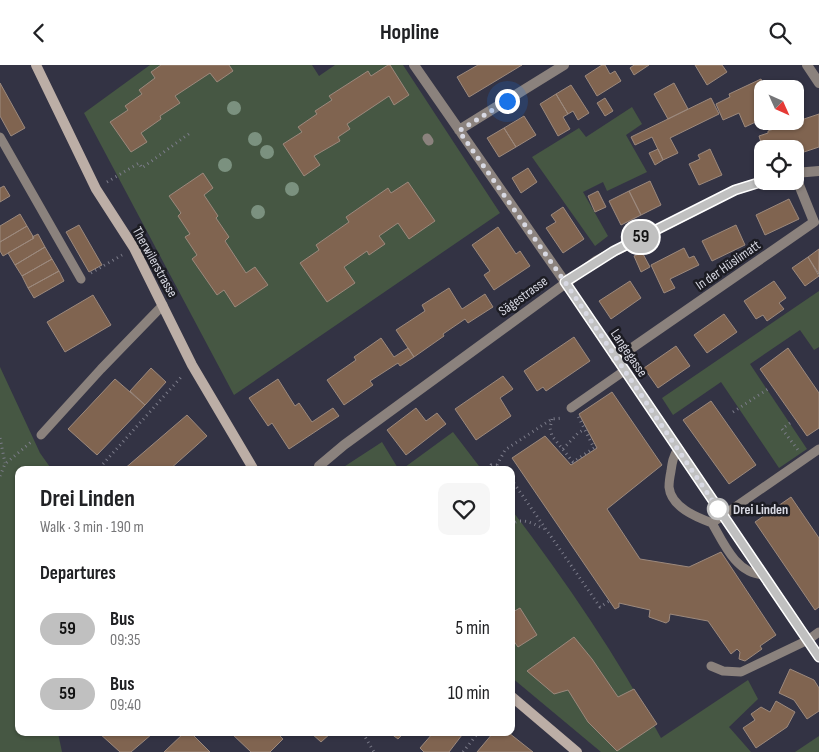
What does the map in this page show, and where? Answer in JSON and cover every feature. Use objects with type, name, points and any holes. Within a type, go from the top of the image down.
[{"type":"main road","name":"Therwilerstrasse","points":[[36,65],[96,189],[134,248],[192,365],[252,466]]},
{"type":"main road","points":[[515,699],[577,752]]},
{"type":"street","name":"Langegasse","points":[[414,65],[565,282],[819,657]]},
{"type":"street","points":[[459,131],[564,65]]},
{"type":"street","points":[[807,65],[819,83]]},
{"type":"street","points":[[804,173],[819,171]]},
{"type":"street","name":"Sägestrasse","points":[[319,466],[344,445],[565,282],[614,251],[735,190],[754,184]]},
{"type":"street","name":"In der Hüslimatt","points":[[616,359],[814,222],[801,190]]},
{"type":"lane","points":[[0,137],[81,279]]},
{"type":"lane","points":[[41,435],[163,305]]},
{"type":"lane","points":[[574,410],[624,371]]},
{"type":"lane","points":[[678,449],[674,455],[669,488],[674,500],[682,508],[698,518],[712,523],[724,545],[740,566],[753,574],[763,575]]},
{"type":"lane","points":[[712,523],[819,449]]},
{"type":"lane","points":[[711,666],[723,671],[740,672],[808,640],[819,632]]},
{"type":"path","points":[[96,189],[139,163],[142,168],[190,133]]},
{"type":"path","points":[[81,279],[134,248]]},
{"type":"path","points":[[103,464],[192,365]]},
{"type":"path","points":[[733,412],[768,389]]},
{"type":"path","points":[[552,419],[550,428],[552,436],[573,461],[594,448],[574,410]]},
{"type":"path","points":[[790,423],[782,429],[804,459]]},
{"type":"path","points":[[563,449],[578,433],[585,429]]},
{"type":"path","points":[[0,476],[5,464],[41,435]]},
{"type":"path","points":[[0,438],[5,464]]},
{"type":"path","points":[[515,485],[539,518],[544,529],[600,607],[609,601]]},
{"type":"path","points":[[515,522],[523,521],[544,529]]},
{"type":"path","points":[[365,736],[374,752]]},
{"type":"path","points":[[463,752],[476,736]]},
{"type":"green space","points":[[150,65],[312,65],[319,76],[335,65],[403,65],[500,213],[234,395],[84,113]]},
{"type":"green space","points":[[632,107],[642,124],[626,135],[647,172],[607,191],[603,182],[583,192],[608,236],[595,246],[532,157],[579,128],[586,137]]},
{"type":"green space","points":[[819,291],[819,347],[814,350],[800,330],[750,364],[807,449],[779,468],[721,382],[673,415],[662,398]]},
{"type":"green space","points":[[0,367],[40,453],[49,466],[15,466],[15,736],[59,736],[62,752],[0,752]]},
{"type":"green space","points":[[453,432],[479,466],[406,466]]},
{"type":"green space","points":[[382,442],[397,466],[345,466]]},
{"type":"green space","points":[[515,514],[552,564],[590,621],[627,679],[661,738],[748,680],[758,699],[729,727],[751,752],[601,752],[515,680]]},
{"type":"green space","points":[[819,736],[819,752],[795,752]]},
{"type":"building","points":[[161,65],[229,65],[233,71],[217,82],[210,73],[175,96],[180,103],[160,116],[161,119],[141,133],[147,142],[131,152],[110,122],[128,110],[125,106],[142,94],[139,90],[155,78],[151,72]]},
{"type":"building","points":[[390,65],[409,95],[394,105],[389,96],[347,124],[350,129],[338,137],[340,141],[314,156],[320,165],[304,176],[283,144],[302,132],[298,127],[317,114],[315,111],[332,100],[329,96],[368,71],[371,76]]},
{"type":"building","points":[[478,65],[522,65],[469,97],[457,77]]},
{"type":"building","points":[[605,65],[610,74],[615,71],[621,81],[597,96],[585,76]]},
{"type":"building","points":[[634,65],[649,65],[634,75],[630,68]]},
{"type":"building","points":[[695,65],[722,65],[727,72],[707,85]]},
{"type":"building","points":[[754,82],[754,123],[745,127],[739,113],[723,120],[716,104],[730,97],[729,94]]},
{"type":"building","points":[[0,83],[25,128],[11,136],[0,116]]},
{"type":"building","points":[[674,83],[688,109],[668,119],[654,94]]},
{"type":"building","points":[[571,85],[589,113],[578,120],[573,111],[568,114],[556,94]]},
{"type":"building","points":[[556,94],[568,114],[563,117],[570,129],[558,136],[540,104]]},
{"type":"building","points":[[605,98],[613,111],[605,116],[597,103]]},
{"type":"building","points":[[711,98],[719,114],[670,138],[678,153],[663,160],[652,137],[635,145],[631,137]]},
{"type":"building","points":[[819,114],[819,147],[804,152],[804,140],[760,140],[759,136],[771,130],[804,130],[804,119]]},
{"type":"building","points":[[524,116],[536,135],[516,147],[504,128]]},
{"type":"building","points":[[504,128],[516,147],[499,157],[487,138]]},
{"type":"building","points":[[658,149],[663,160],[655,165],[649,153]]},
{"type":"building","points":[[710,149],[722,175],[699,185],[689,164],[700,159],[698,155]]},
{"type":"building","points":[[528,168],[537,182],[521,193],[512,178]]},
{"type":"building","points":[[203,173],[213,188],[204,195],[229,237],[225,241],[246,273],[255,267],[268,285],[235,307],[224,290],[217,295],[192,259],[197,255],[185,237],[190,234],[178,216],[181,213],[169,196]]},
{"type":"building","points":[[650,181],[661,205],[641,215],[629,191]]},
{"type":"building","points":[[408,182],[435,221],[409,239],[398,223],[379,236],[385,244],[369,255],[367,251],[344,267],[355,283],[327,302],[300,263],[319,250],[316,245],[349,222],[346,217],[388,188],[391,193]]},
{"type":"building","points":[[4,186],[10,196],[0,202],[0,188]]},
{"type":"building","points":[[598,191],[606,207],[595,212],[588,196]]},
{"type":"building","points":[[629,191],[641,215],[621,225],[609,201]]},
{"type":"building","points":[[789,199],[799,219],[765,235],[756,215]]},
{"type":"building","points":[[563,207],[584,239],[563,253],[546,228],[556,222],[551,215]]},
{"type":"building","points":[[20,214],[27,226],[0,242],[0,226]]},
{"type":"building","points":[[79,225],[102,265],[89,272],[66,232]]},
{"type":"building","points":[[736,225],[745,245],[712,261],[702,241]]},
{"type":"building","points":[[27,226],[34,238],[3,256],[0,251],[0,242]]},
{"type":"building","points":[[498,227],[516,254],[520,251],[530,266],[494,290],[484,275],[490,271],[472,245]]},
{"type":"building","points":[[38,234],[45,247],[15,265],[8,253]]},
{"type":"building","points":[[45,247],[52,259],[22,276],[15,265]]},
{"type":"building","points":[[684,248],[689,258],[694,256],[699,265],[670,279],[675,288],[664,293],[651,265]]},
{"type":"building","points":[[819,249],[819,274],[808,257]]},
{"type":"building","points":[[642,252],[650,267],[641,272],[634,256]]},
{"type":"building","points":[[808,257],[819,276],[805,286],[792,268]]},
{"type":"building","points":[[52,259],[59,271],[28,288],[22,276]]},
{"type":"building","points":[[59,271],[64,281],[34,298],[28,288]]},
{"type":"building","points":[[630,281],[641,298],[611,319],[599,301]]},
{"type":"building","points":[[774,281],[786,298],[779,303],[784,309],[767,321],[763,315],[756,319],[744,301]]},
{"type":"building","points":[[449,288],[462,309],[485,294],[493,307],[468,323],[465,319],[414,357],[396,330],[425,311],[422,305]]},
{"type":"building","points":[[93,295],[111,325],[65,352],[47,322]]},
{"type":"building","points":[[724,314],[737,332],[707,353],[694,335]]},
{"type":"building","points":[[574,337],[590,361],[546,391],[543,387],[537,391],[524,371]]},
{"type":"building","points":[[381,338],[394,357],[408,348],[414,357],[400,366],[398,363],[370,381],[373,385],[344,405],[327,380],[356,360],[354,357]]},
{"type":"building","points":[[676,346],[690,366],[658,388],[644,368]]},
{"type":"building","points":[[788,348],[819,393],[819,428],[807,436],[760,369]]},
{"type":"building","points":[[151,368],[166,382],[145,405],[130,391]]},
{"type":"building","points":[[503,376],[513,389],[500,398],[511,416],[476,440],[455,409]]},
{"type":"building","points":[[115,379],[145,405],[97,455],[68,429]]},
{"type":"building","points":[[278,379],[295,406],[299,403],[312,422],[333,408],[339,416],[289,449],[272,423],[268,426],[249,398]]},
{"type":"building","points":[[612,392],[662,465],[607,509],[640,559],[689,567],[721,552],[776,635],[760,646],[762,649],[745,661],[739,659],[740,652],[737,649],[731,654],[708,621],[670,614],[669,621],[666,623],[649,617],[650,610],[619,603],[619,607],[615,609],[512,458],[545,436],[571,465],[597,448],[579,414]]},
{"type":"building","points":[[711,401],[756,465],[729,484],[683,420]]},
{"type":"building","points":[[416,408],[426,421],[437,413],[446,424],[406,455],[387,430]]},
{"type":"building","points":[[187,415],[207,436],[173,466],[128,466]]},
{"type":"building","points":[[791,497],[819,538],[819,607],[815,610],[755,522]]},
{"type":"building","points":[[520,608],[537,635],[518,647],[515,643],[515,611]]},
{"type":"building","points":[[574,637],[592,659],[618,697],[634,689],[657,724],[617,751],[588,722],[568,690],[554,694],[527,671]]},
{"type":"building","points":[[790,669],[814,680],[819,688],[819,711],[807,719],[794,700],[779,693]]},
{"type":"building","points":[[776,701],[795,712],[787,727],[756,748],[743,728],[755,720],[751,714],[761,707],[770,712]]},
{"type":"building","points":[[102,736],[150,736],[131,752],[120,752]]},
{"type":"building","points":[[181,736],[194,736],[210,752],[164,752]]},
{"type":"building","points":[[234,736],[280,736],[283,739],[270,752],[251,752]]},
{"type":"building","points":[[314,736],[328,736],[321,742]]},
{"type":"building","points":[[430,736],[461,736],[449,752],[424,752],[420,748]]},
{"type":"building","points":[[490,736],[513,736],[533,752],[477,752]]},
{"type":"bus line","name":"59","points":[[754,184],[735,190],[614,251],[565,282],[819,657]]},
{"type":"place","name":"Drei Linden","points":[[718,509]]},
{"type":"route","points":[[507,101],[459,131],[565,282],[718,509]]}]
